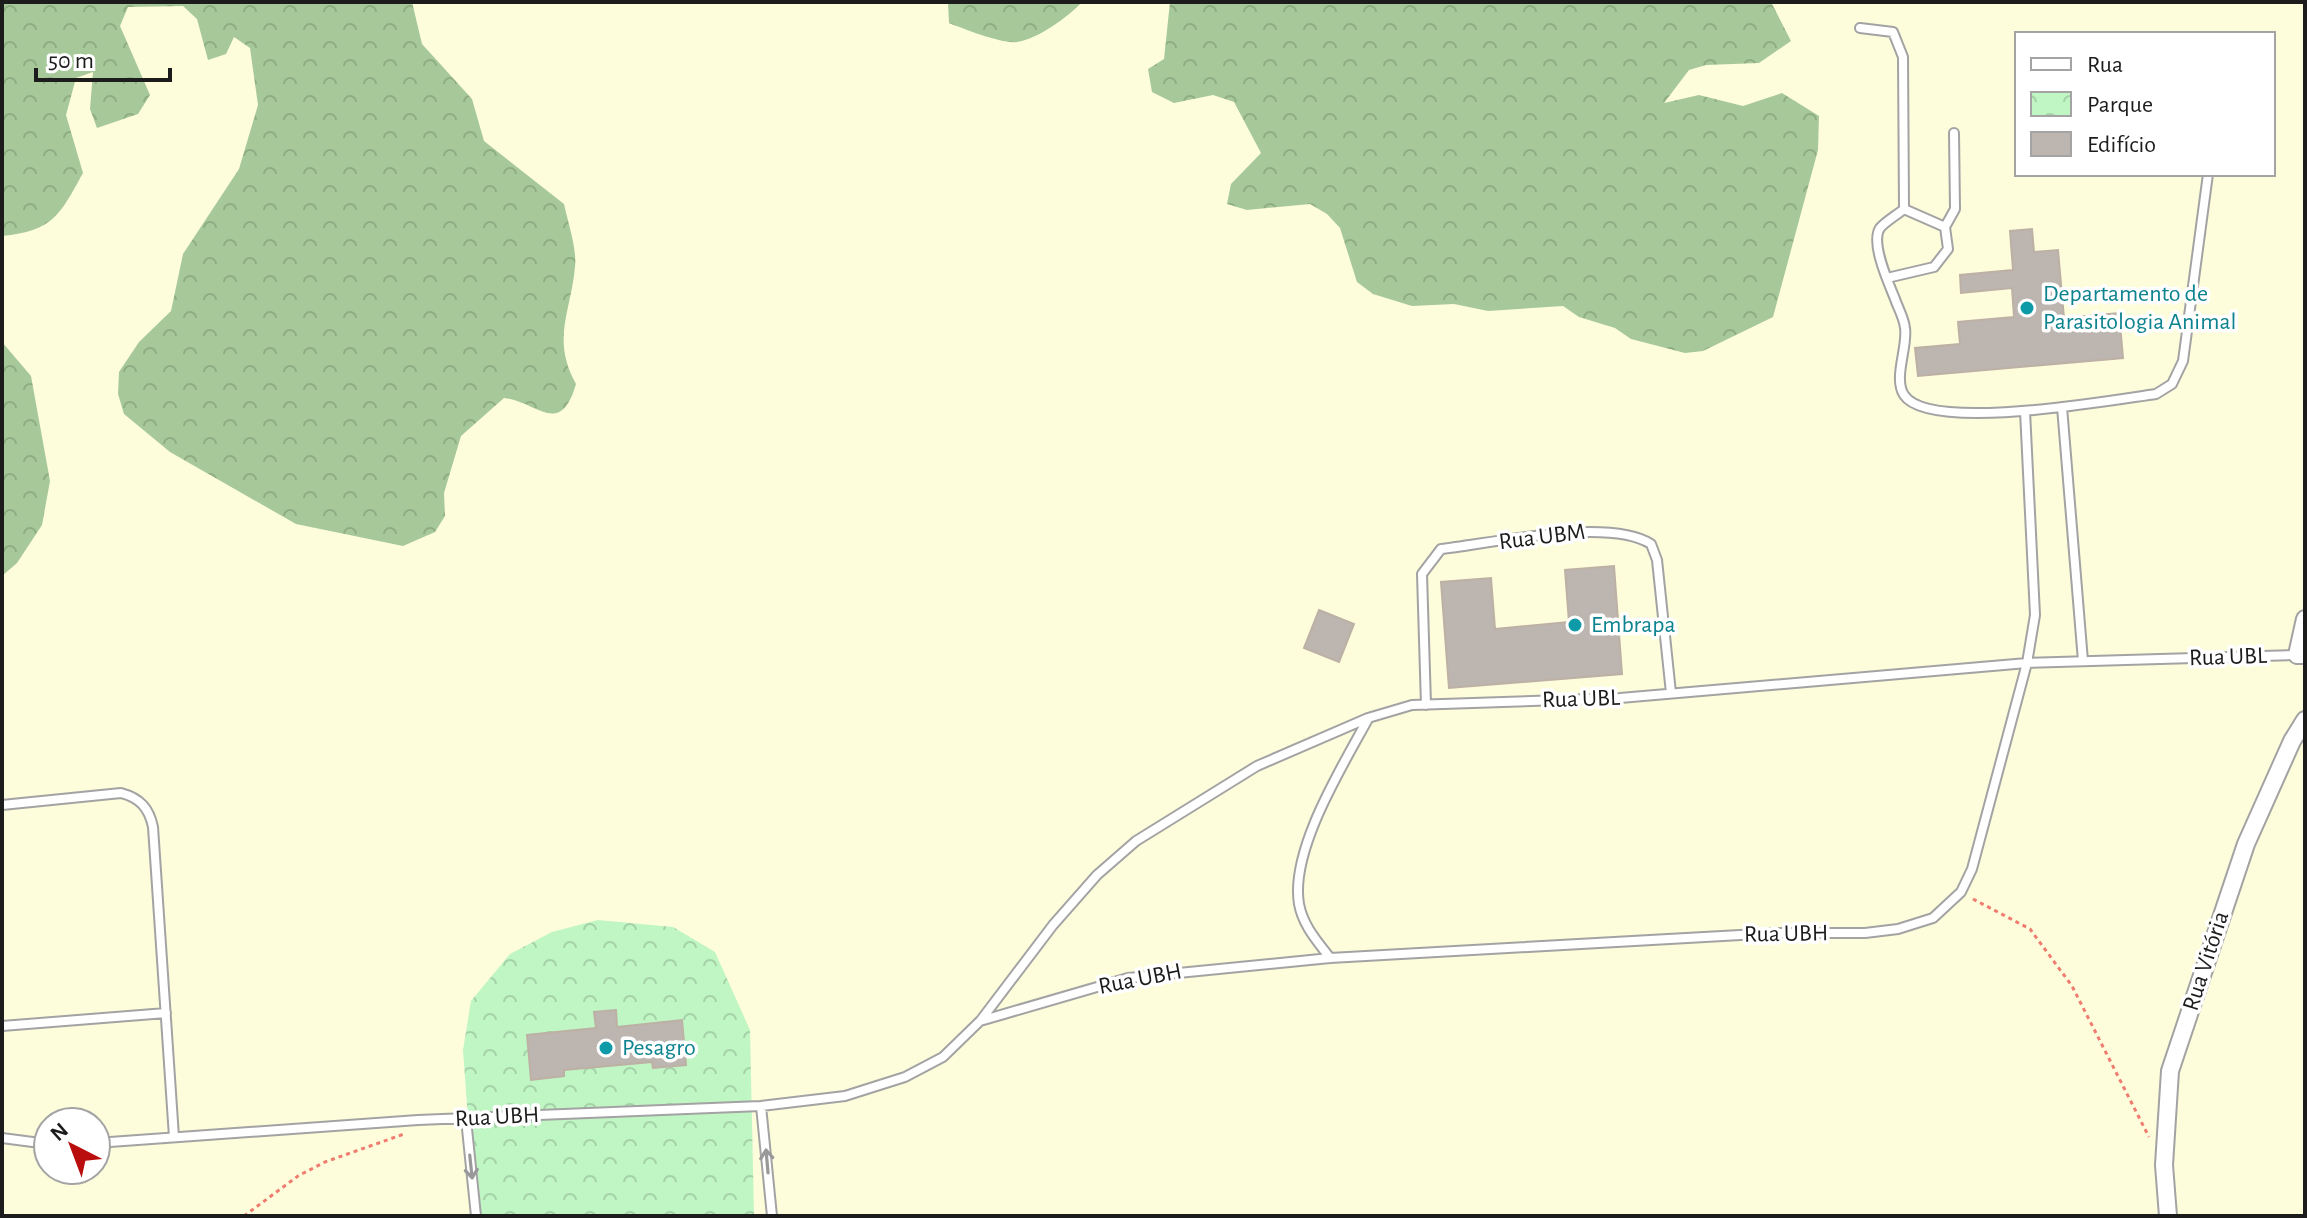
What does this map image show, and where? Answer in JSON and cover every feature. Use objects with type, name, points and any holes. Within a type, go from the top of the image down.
[{"type":"street","points":[[2301,655],[2305,619]]},
{"type":"street","name":"Rua Vitória","points":[[2168,1216],[2164,1165],[2170,1071],[2246,844],[2292,741],[2305,720]]},
{"type":"lane","points":[[1860,28],[1893,32],[1903,57],[1904,209]]},
{"type":"lane","points":[[1887,278],[1934,267],[1948,249],[1945,227],[1955,209],[1954,133]]},
{"type":"lane","points":[[1904,209],[1880,229],[1880,258],[1905,327],[1901,386],[1909,401],[1933,412],[2025,411],[2062,407],[2156,394],[2172,384],[2183,361],[2208,176]]},
{"type":"lane","points":[[1904,209],[1945,227]]},
{"type":"lane","points":[[2062,407],[2083,661]]},
{"type":"lane","name":"Rua UBH","points":[[112,1142],[418,1120],[761,1106],[845,1096],[905,1077],[943,1057],[980,1021],[1128,978],[1330,958],[1776,933],[1865,933],[1898,929],[1933,918],[1961,892],[1972,869],[2027,663],[2035,615],[2025,411]]},
{"type":"lane","name":"Rua UBM","points":[[1426,705],[1422,574],[1430,560],[1441,549],[1597,531],[1623,532],[1651,544],[1657,560],[1671,693]]},
{"type":"lane","name":"Rua UBL","points":[[980,1021],[1062,915],[1097,875],[1136,841],[1257,766],[1368,718],[1426,705],[1671,693],[2027,663],[2301,655]]},
{"type":"lane","points":[[1330,958],[1303,919],[1299,904],[1300,867],[1334,783],[1368,718]]},
{"type":"lane","points":[[2,805],[111,793],[130,796],[144,805],[153,827],[174,1137]]},
{"type":"lane","points":[[2,1026],[166,1013]]},
{"type":"lane","points":[[761,1106],[772,1216]]},
{"type":"lane","points":[[466,1119],[476,1216]]},
{"type":"lane","points":[[2,1138],[32,1142]]},
{"type":"path","points":[[1961,892],[2030,929],[2072,986],[2149,1138]]},
{"type":"path","points":[[244,1216],[298,1176],[325,1162],[396,1139],[418,1120]]},
{"type":"shaded area","points":[[2,2],[2305,2],[2305,1216],[2,1216]]},
{"type":"green space","points":[[2,2],[412,2],[422,44],[472,99],[484,141],[564,204],[575,260],[564,339],[569,368],[576,384],[570,401],[562,410],[546,413],[504,398],[461,436],[444,493],[445,516],[435,532],[403,546],[296,524],[170,452],[124,414],[118,394],[119,372],[139,342],[171,311],[183,254],[239,169],[258,105],[250,48],[234,37],[226,54],[208,60],[197,19],[183,6],[128,7],[120,26],[150,95],[138,114],[97,128],[90,109],[93,72],[76,78],[66,115],[83,173],[61,210],[44,225],[2,236]]},
{"type":"green space","points":[[948,2],[1082,2],[1043,32],[1025,40],[1010,42],[949,23]]},
{"type":"green space","points":[[1170,2],[1771,2],[1791,41],[1759,63],[1706,65],[1689,70],[1664,103],[1699,95],[1743,106],[1782,93],[1819,116],[1818,150],[1773,317],[1703,351],[1685,353],[1631,339],[1615,328],[1579,317],[1563,306],[1488,311],[1454,304],[1412,306],[1373,294],[1357,282],[1340,228],[1327,214],[1310,204],[1247,210],[1227,204],[1231,184],[1261,153],[1234,102],[1213,95],[1174,103],[1152,92],[1148,69],[1164,59]]},
{"type":"green space","points":[[2,342],[31,376],[50,481],[42,525],[17,563],[2,576]]},
{"type":"green space","points":[[598,920],[673,927],[715,952],[750,1030],[754,1216],[475,1216],[463,1050],[471,1001],[510,954],[552,932]]},
{"type":"building","name":"Departamento de Parasitologia Animal","points":[[2032,229],[2034,252],[2058,250],[2064,318],[2119,313],[2123,358],[1918,376],[1915,348],[1960,344],[1958,322],[2014,317],[2012,288],[1961,293],[1960,275],[2013,270],[2010,231]]},
{"type":"building","name":"Embrapa","points":[[1614,566],[1622,674],[1449,688],[1441,582],[1491,578],[1495,629],[1569,622],[1565,570]]},
{"type":"building","points":[[1319,610],[1354,624],[1339,662],[1304,648]]},
{"type":"building","name":"Pesagro","points":[[616,1010],[617,1027],[682,1020],[686,1065],[653,1068],[652,1062],[564,1070],[564,1076],[531,1080],[527,1035],[596,1028],[594,1012]]},
{"type":"place","name":"Departamento de Parasitologia Animal","points":[[2027,308]]},
{"type":"place","name":"Embrapa","points":[[1575,625]]},
{"type":"place","name":"Pesagro","points":[[606,1048]]}]
